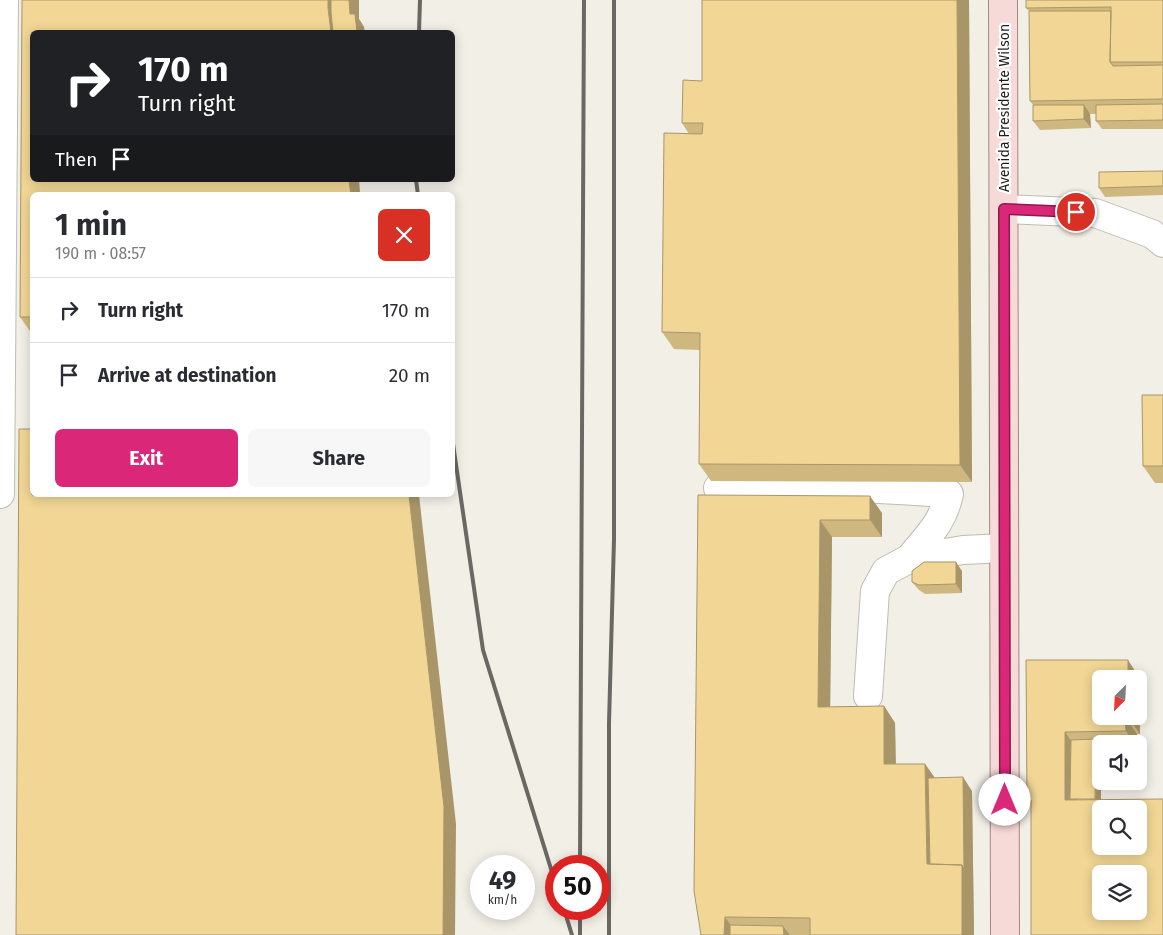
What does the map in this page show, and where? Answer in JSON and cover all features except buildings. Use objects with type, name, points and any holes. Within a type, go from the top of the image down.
[{"type":"main road","name":"Avenida Presidente Wilson","points":[[1003,0],[1005,935]]},
{"type":"street","points":[[0,494],[4,0]]},
{"type":"street","points":[[1004,209],[1095,213],[1152,234],[1163,243]]},
{"type":"street","points":[[718,488],[844,488],[911,490],[949,494],[946,509],[938,525],[909,559]]},
{"type":"street","points":[[868,696],[875,591],[886,572],[909,559],[963,550],[1004,548]]},
{"type":"railway","points":[[419,30],[420,0]]},
{"type":"railway","points":[[580,855],[584,0]]},
{"type":"railway","points":[[609,935],[609,723],[614,539],[614,0]]},
{"type":"railway","points":[[416,182],[418,192]]},
{"type":"railway","points":[[455,458],[483,650],[547,855]]},
{"type":"railway","points":[[567,920],[572,935]]},
{"type":"railway","points":[[580,920],[580,935]]},
{"type":"route","points":[[1005,800],[1004,209],[1076,212]]}]
